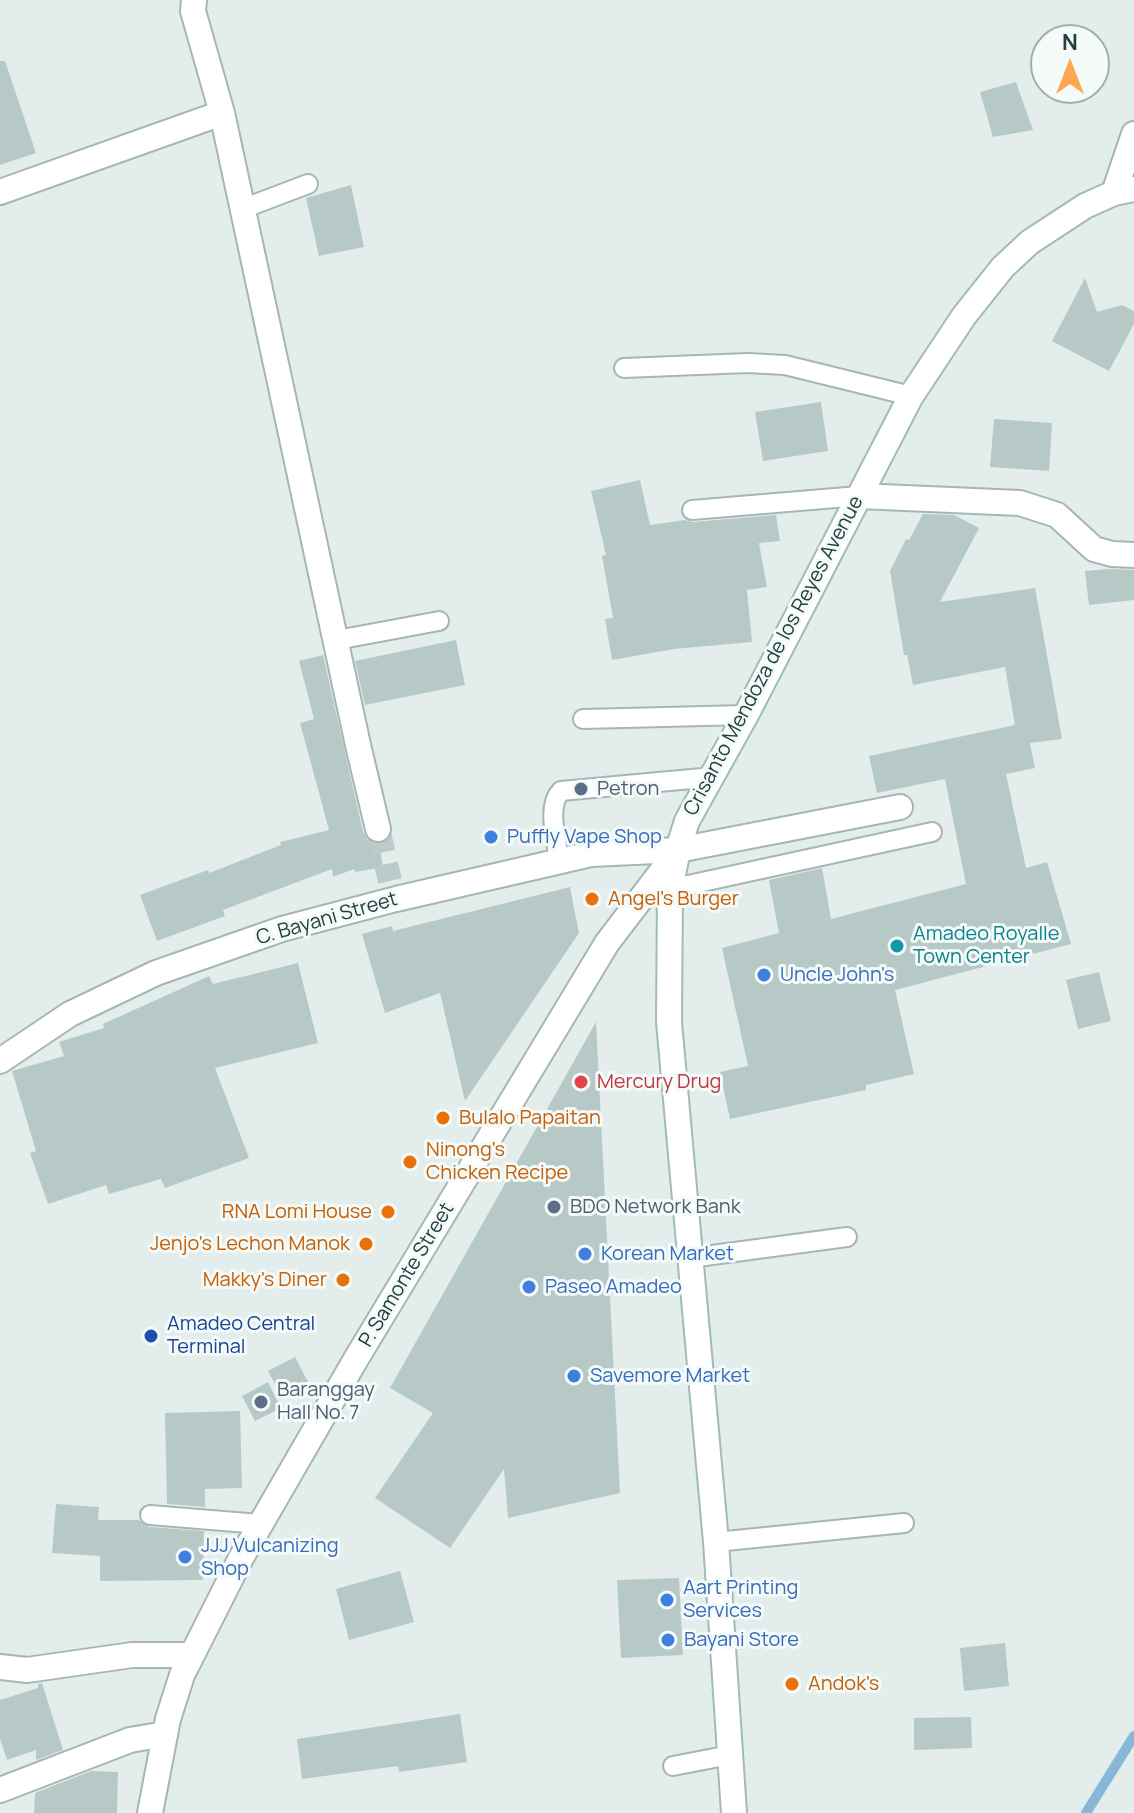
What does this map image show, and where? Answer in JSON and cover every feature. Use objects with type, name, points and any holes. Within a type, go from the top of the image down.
[{"type":"street","points":[[194,0],[193,11],[222,113],[378,829]]},
{"type":"street","points":[[0,192],[222,113]]},
{"type":"street","points":[[1124,191],[1134,134]]},
{"type":"street","name":"Crisanto Mendoza de los Reyes Avenue","points":[[734,1813],[716,1542],[669,1022],[670,889],[678,850],[687,821],[746,715],[911,396],[964,316],[1003,267],[1057,222],[1124,191]]},
{"type":"street","points":[[859,496],[1020,503],[1057,515],[1094,549],[1134,555]]},
{"type":"street","name":"C. Bayani Street","points":[[0,1061],[70,1014],[156,973],[393,890],[591,854],[678,850],[900,807]]},
{"type":"street","name":"P. Samonte Street","points":[[150,1813],[165,1734],[182,1675],[260,1524],[607,943],[678,850]]},
{"type":"street","points":[[0,1667],[27,1670],[132,1655],[191,1655]]},
{"type":"street","points":[[0,1790],[130,1740],[165,1734]]},
{"type":"lane","points":[[242,209],[308,184]]},
{"type":"lane","points":[[624,368],[748,363],[785,365],[911,396]]},
{"type":"lane","points":[[692,510],[859,496]]},
{"type":"lane","points":[[337,640],[439,621]]},
{"type":"lane","points":[[583,719],[746,715]]},
{"type":"lane","points":[[559,861],[554,808],[555,797],[561,791],[713,777]]},
{"type":"lane","points":[[670,889],[932,832]]},
{"type":"lane","points":[[690,1258],[847,1237]]},
{"type":"lane","points":[[150,1515],[260,1524]]},
{"type":"lane","points":[[716,1542],[904,1523]]},
{"type":"lane","points":[[673,1766],[730,1755]]},
{"type":"building","points":[[0,61],[5,61],[36,153],[0,165]]},
{"type":"building","points":[[1016,82],[1033,130],[993,137],[980,92]]},
{"type":"building","points":[[351,185],[364,247],[319,256],[306,198]]},
{"type":"building","points":[[1085,278],[1097,312],[1122,305],[1134,311],[1134,324],[1109,371],[1052,341]]},
{"type":"building","points":[[821,402],[828,451],[763,461],[755,412]]},
{"type":"building","points":[[994,419],[1052,423],[1049,471],[990,467]]},
{"type":"building","points":[[640,480],[650,525],[776,515],[780,541],[759,543],[767,587],[747,590],[752,642],[674,649],[612,660],[605,619],[613,618],[602,556],[606,555],[591,491]]},
{"type":"building","points":[[923,514],[954,515],[979,528],[940,602],[1035,588],[1062,739],[1030,743],[1035,768],[1006,774],[1026,868],[1047,862],[1071,944],[895,990],[914,1074],[866,1085],[866,1090],[730,1119],[720,1072],[748,1066],[722,948],[779,933],[769,880],[822,868],[831,919],[966,884],[945,779],[877,793],[869,756],[1015,725],[1005,667],[913,685],[907,655],[904,655],[890,571]]},
{"type":"building","points":[[1134,570],[1134,600],[1089,605],[1085,571]]},
{"type":"building","points":[[456,640],[465,685],[365,705],[355,661]]},
{"type":"building","points":[[323,655],[363,832],[368,840],[379,844],[383,867],[355,872],[354,869],[333,877],[332,869],[223,910],[225,916],[157,941],[140,895],[208,870],[209,873],[281,845],[280,842],[329,830],[300,723],[314,719],[299,661]]},
{"type":"building","points":[[570,887],[579,933],[465,1101],[440,993],[385,1013],[362,934],[392,926],[393,931]]},
{"type":"building","points":[[298,963],[318,1043],[215,1068],[249,1158],[165,1188],[161,1179],[109,1194],[106,1185],[48,1204],[30,1153],[36,1151],[12,1071],[64,1056],[59,1042],[104,1028],[103,1024],[209,976],[213,984]]},
{"type":"building","points":[[1099,972],[1111,1021],[1078,1029],[1066,980]]},
{"type":"building","name":"Paseo Amadeo","points":[[596,1022],[620,1493],[508,1518],[504,1469],[450,1548],[375,1498],[433,1413],[390,1388]]},
{"type":"building","points":[[295,1357],[308,1382],[282,1397],[268,1371]]},
{"type":"building","name":"Baranggay Hall No. 7","points":[[268,1382],[281,1408],[255,1421],[242,1396]]},
{"type":"building","points":[[240,1411],[242,1488],[205,1489],[205,1507],[167,1504],[165,1413]]},
{"type":"building","points":[[56,1504],[99,1507],[98,1520],[139,1520],[149,1527],[204,1531],[203,1580],[100,1581],[100,1556],[52,1553]]},
{"type":"building","points":[[400,1571],[414,1622],[349,1640],[336,1589]]},
{"type":"building","points":[[679,1578],[683,1655],[621,1658],[617,1580]]},
{"type":"building","points":[[1005,1643],[1009,1686],[964,1691],[960,1648]]},
{"type":"building","points":[[42,1683],[63,1750],[36,1760],[36,1750],[7,1760],[0,1739],[0,1700],[38,1688],[38,1684]]},
{"type":"building","points":[[460,1714],[467,1762],[399,1772],[398,1766],[302,1779],[297,1739]]},
{"type":"building","points":[[971,1717],[972,1748],[914,1750],[914,1718]]},
{"type":"building","points":[[91,1771],[118,1772],[117,1813],[34,1813],[35,1793]]},
{"type":"waterway","points":[[1086,1813],[1134,1736]]},
{"type":"tunnel","points":[[378,829],[390,881]]},
{"type":"place","name":"Petron","points":[[581,789]]},
{"type":"place","name":"Puffly Vape Shop","points":[[491,837]]},
{"type":"place","name":"Angel's Burger","points":[[592,899]]},
{"type":"place","name":"Amadeo Royalle Town Center","points":[[897,946]]},
{"type":"place","name":"Uncle John's","points":[[764,975]]},
{"type":"place","name":"Mercury Drug","points":[[581,1082]]},
{"type":"place","name":"Bulalo Papaitan","points":[[443,1118]]},
{"type":"place","name":"Ninong's Chicken Recipe","points":[[410,1162]]},
{"type":"place","name":"BDO Network Bank","points":[[554,1207]]},
{"type":"place","name":"RNA Lomi House","points":[[388,1212]]},
{"type":"place","name":"Jenjo's Lechon Manok","points":[[366,1244]]},
{"type":"place","name":"Korean Market","points":[[585,1254]]},
{"type":"place","name":"Makky's Diner","points":[[343,1280]]},
{"type":"place","name":"Paseo Amadeo","points":[[529,1287]]},
{"type":"place","name":"Amadeo Central Terminal","points":[[151,1336]]},
{"type":"place","name":"Savemore Market","points":[[574,1376]]},
{"type":"place","name":"Baranggay Hall No. 7","points":[[261,1402]]},
{"type":"place","name":"JJJ Vulcanizing Shop","points":[[185,1557]]},
{"type":"place","name":"Aart Printing Services","points":[[667,1600]]},
{"type":"place","name":"Bayani Store","points":[[668,1640]]},
{"type":"place","name":"Andok's","points":[[792,1684]]}]
